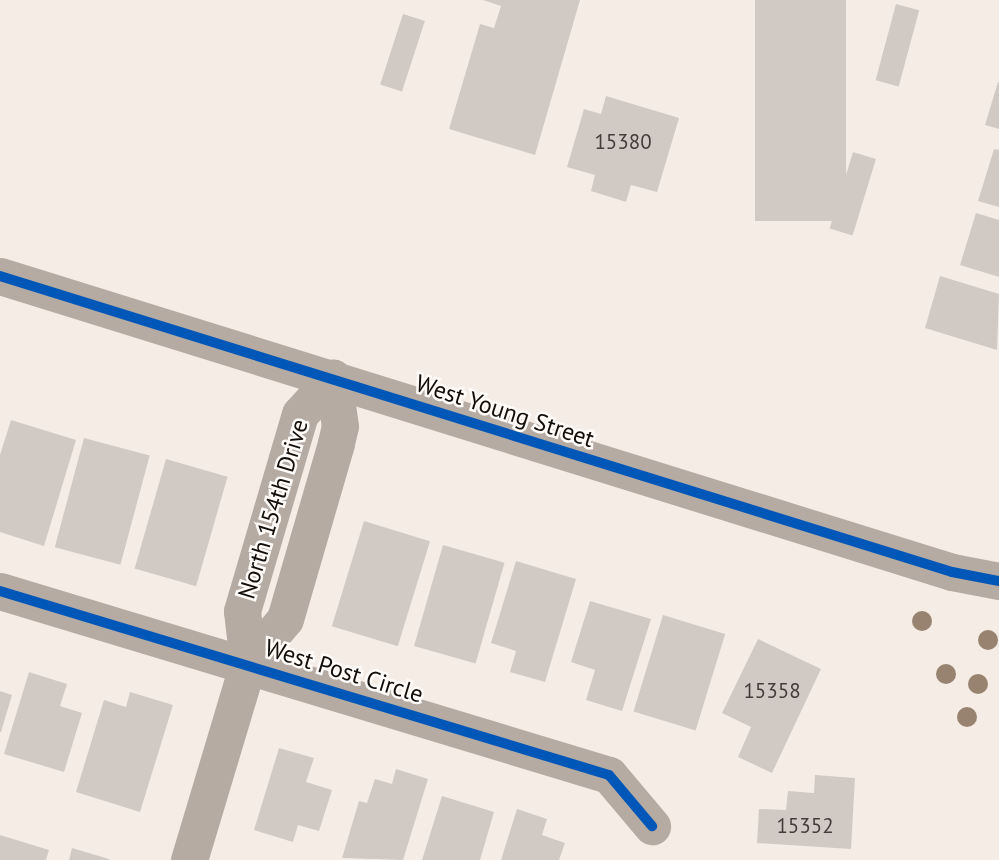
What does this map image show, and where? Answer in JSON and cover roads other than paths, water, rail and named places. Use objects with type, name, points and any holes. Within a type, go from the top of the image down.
[{"type":"street","name":"West Young Street","points":[[0,276],[952,572],[999,581]]},
{"type":"street","name":"North 154th Drive","points":[[190,860],[248,663],[242,611],[300,414],[333,378]]},
{"type":"street","name":"West Post Circle","points":[[0,591],[248,663],[610,775],[652,826]]}]
